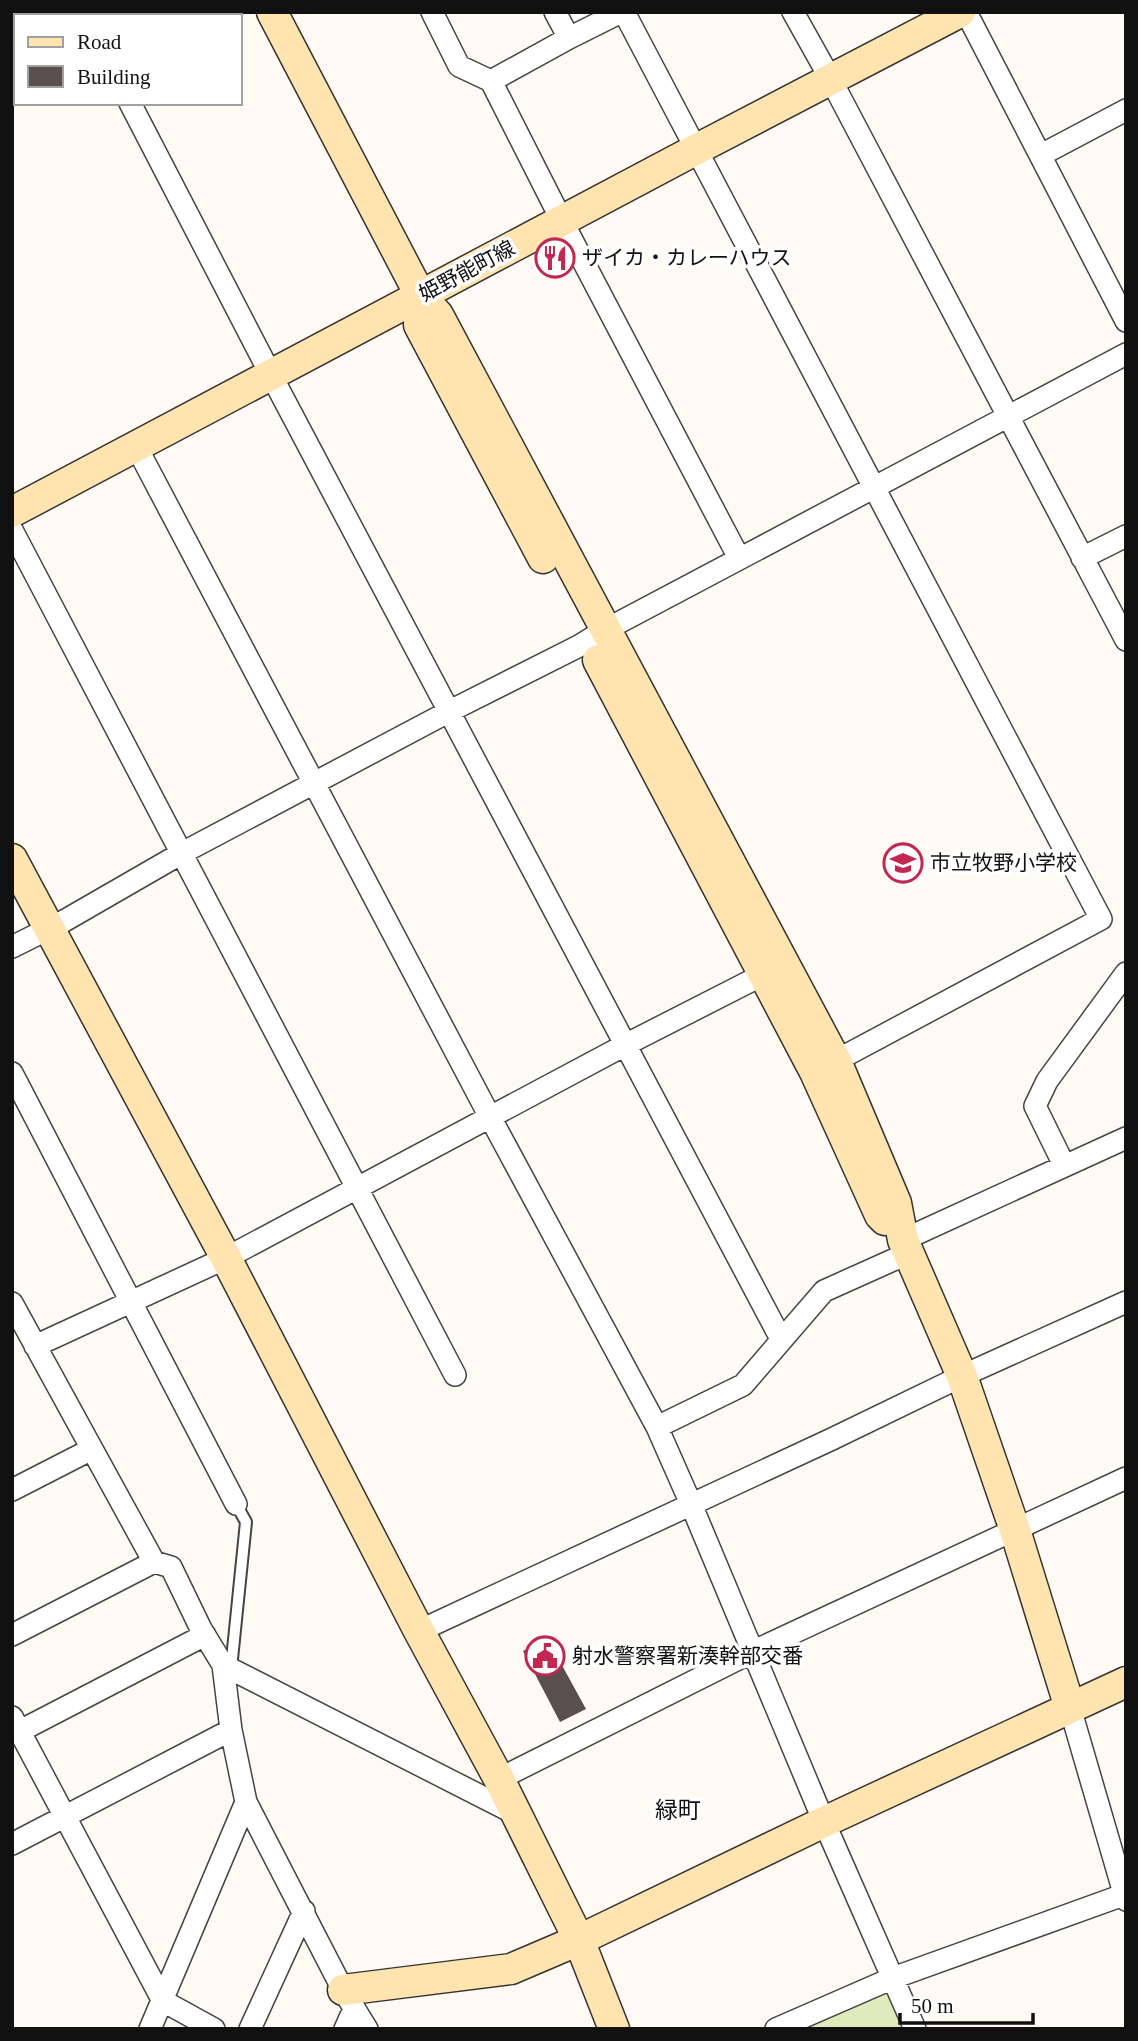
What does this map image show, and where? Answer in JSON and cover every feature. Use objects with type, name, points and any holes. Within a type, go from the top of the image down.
[{"type":"street","points":[[272,12],[420,296],[438,315],[596,635],[896,1203],[906,1247],[962,1376],[1015,1530],[1125,1896],[893,1978],[776,2029]]},
{"type":"street","points":[[432,12],[459,66],[491,81],[739,558]]},
{"type":"street","points":[[555,12],[569,38]]},
{"type":"street","points":[[491,81],[623,12],[1101,919],[825,1067]]},
{"type":"street","points":[[793,12],[1126,640]]},
{"type":"street","name":"姫野能町線","points":[[12,512],[960,12]]},
{"type":"street","points":[[966,12],[1041,155],[1118,285],[1126,321]]},
{"type":"street","points":[[131,105],[781,1339]]},
{"type":"street","points":[[1041,155],[1126,110]]},
{"type":"street","points":[[12,947],[49,929],[182,853],[1126,354]]},
{"type":"street","points":[[136,446],[489,1117],[657,1427],[824,1822],[915,2029]]},
{"type":"street","points":[[12,530],[456,1375]]},
{"type":"street","points":[[1082,558],[1126,536]]},
{"type":"street","points":[[12,859],[226,1258],[419,1631],[499,1779],[579,1940],[614,2029]]},
{"type":"street","points":[[35,1346],[226,1258],[774,969]]},
{"type":"street","points":[[1063,1165],[1035,1106],[1046,1081],[1126,972]]},
{"type":"street","points":[[12,1073],[236,1504]]},
{"type":"street","points":[[657,1427],[743,1385],[824,1291],[893,1260],[906,1247],[1063,1165],[1123,1145]]},
{"type":"street","points":[[419,1631],[962,1376],[1126,1302]]},
{"type":"street","points":[[12,1303],[154,1562]]},
{"type":"street","points":[[12,1490],[92,1448]]},
{"type":"street","points":[[499,1779],[752,1652],[1126,1478]]},
{"type":"street","points":[[12,1635],[154,1562],[171,1567],[205,1635],[227,1667],[516,1814]]},
{"type":"street","points":[[205,1635],[14,1720],[163,2001],[214,2029]]},
{"type":"street","points":[[227,1667],[231,1730],[246,1802],[304,1911],[347,2009],[366,2029]]},
{"type":"street","points":[[347,2009],[511,1969],[579,1940],[824,1822],[1126,1682]]},
{"type":"street","points":[[12,1844],[231,1730]]},
{"type":"street","points":[[150,2029],[246,1802]]},
{"type":"street","points":[[250,2029],[304,1911]]},
{"type":"lane","points":[[227,1667],[246,1522],[236,1504]]},
{"type":"green space","points":[[891,1983],[912,2029],[803,2029],[800,2021]]},
{"type":"building","points":[[547,1638],[586,1709],[560,1722],[523,1651]]},
{"type":"place","name":"ザイカ・カレーハウス","points":[[555,258]]},
{"type":"place","name":"市立牧野小学校","points":[[903,863]]},
{"type":"place","name":"射水警察署新湊幹部交番","points":[[545,1656]]},
{"type":"district","name":"緑町","points":[[678,1810]]}]
